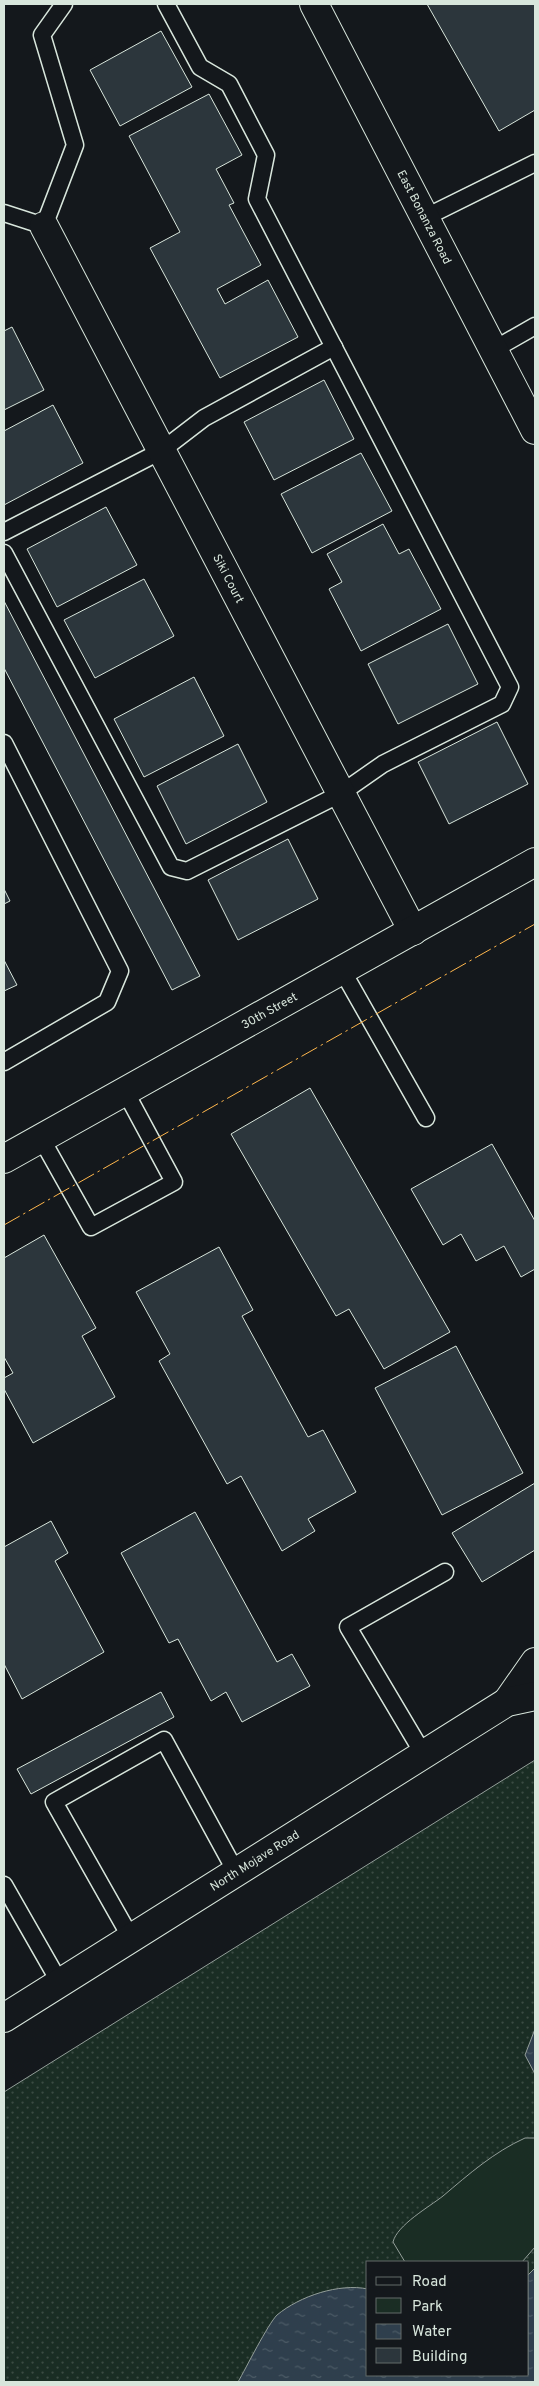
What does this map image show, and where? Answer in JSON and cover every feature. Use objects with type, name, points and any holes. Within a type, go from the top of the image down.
[{"type":"street","name":"East Bonanza Road","points":[[314,4],[535,430]]},
{"type":"street","name":"Siki Court","points":[[44,226],[413,931]]},
{"type":"street","name":"30th Street","points":[[4,1159],[535,862]]},
{"type":"street","name":"North Mojave Road","points":[[507,1702],[535,1662]]},
{"type":"street","name":"North Mojave Road","points":[[4,2018],[507,1702],[535,1696]]},
{"type":"lane","points":[[4,213],[44,226],[75,145],[42,36],[64,4]]},
{"type":"lane","points":[[4,553],[171,867],[187,871],[340,794],[383,764],[502,704],[510,687],[257,199],[266,155],[229,84],[200,67],[166,4]]},
{"type":"lane","points":[[424,218],[531,165]]},
{"type":"lane","points":[[493,350],[535,326]]},
{"type":"lane","points":[[4,532],[161,451],[204,418],[334,347]]},
{"type":"lane","points":[[4,742],[120,971],[107,1002],[4,1062]]},
{"type":"lane","points":[[342,970],[426,1118]]},
{"type":"lane","points":[[41,1138],[91,1226],[174,1182],[125,1091]]},
{"type":"lane","points":[[424,1755],[348,1627],[445,1572]]},
{"type":"lane","points":[[131,1938],[54,1802],[164,1740],[236,1872]]},
{"type":"lane","points":[[4,1885],[60,1983]]},
{"type":"green space","points":[[535,1760],[535,2382],[4,2382],[4,2092]]},
{"type":"green space","points":[[525,2138],[535,2138],[535,2247],[523,2261],[404,2261],[393,2242],[401,2229],[482,2164]]},
{"type":"water","points":[[535,2029],[535,2074],[525,2055]]},
{"type":"water","points":[[535,2268],[535,2382],[238,2382],[263,2336],[277,2315],[286,2308],[308,2297],[345,2288],[366,2289],[366,2376],[529,2376],[529,2274]]},
{"type":"building","points":[[427,4],[535,4],[535,110],[499,131]]},
{"type":"building","points":[[161,31],[192,87],[120,126],[90,70]]},
{"type":"building","points":[[209,94],[242,155],[216,169],[234,203],[229,205],[261,265],[217,289],[225,304],[268,280],[298,337],[220,378],[150,248],[180,232],[129,136]]},
{"type":"building","points":[[12,327],[44,390],[4,410],[4,331]]},
{"type":"building","points":[[324,380],[354,439],[274,480],[244,422]]},
{"type":"building","points":[[53,405],[83,463],[4,505],[4,431]]},
{"type":"building","points":[[361,453],[392,511],[312,553],[281,494]]},
{"type":"building","points":[[106,507],[137,565],[57,607],[27,549]]},
{"type":"building","points":[[383,524],[399,554],[409,549],[441,609],[361,651],[329,589],[342,582],[327,554]]},
{"type":"building","points":[[144,579],[174,636],[95,678],[64,620]]},
{"type":"building","points":[[4,601],[200,976],[172,990],[4,668]]},
{"type":"building","points":[[448,624],[478,684],[398,724],[368,664]]},
{"type":"building","points":[[194,677],[224,736],[144,777],[114,719]]},
{"type":"building","points":[[497,722],[528,784],[449,824],[418,762]]},
{"type":"building","points":[[238,744],[267,802],[186,844],[157,786]]},
{"type":"building","points":[[288,839],[318,899],[238,940],[208,880]]},
{"type":"building","points":[[4,889],[10,901],[4,904]]},
{"type":"building","points":[[4,960],[17,985],[4,991]]},
{"type":"building","points":[[310,1088],[450,1332],[384,1369],[349,1309],[336,1316],[231,1134]]},
{"type":"building","points":[[492,1144],[535,1221],[535,1269],[521,1277],[504,1246],[476,1261],[461,1234],[443,1245],[411,1189]]},
{"type":"building","points":[[44,1235],[96,1328],[82,1336],[115,1397],[33,1443],[4,1389],[4,1378],[13,1373],[4,1357],[4,1258]]},
{"type":"building","points":[[219,1247],[253,1310],[242,1316],[308,1437],[323,1430],[356,1492],[308,1519],[315,1531],[282,1551],[241,1476],[227,1484],[159,1361],[170,1354],[136,1292]]},
{"type":"building","points":[[456,1346],[523,1473],[442,1515],[375,1388]]},
{"type":"building","points":[[535,1483],[535,1550],[482,1582],[452,1533]]},
{"type":"building","points":[[195,1512],[277,1662],[292,1654],[310,1686],[242,1722],[226,1692],[211,1701],[178,1639],[169,1643],[121,1553]]},
{"type":"building","points":[[51,1521],[68,1553],[55,1561],[104,1652],[22,1699],[4,1664],[4,1547]]},
{"type":"building","points":[[161,1692],[174,1717],[31,1794],[17,1769]]},
{"type":"power","points":[[4,1225],[535,924]]}]
